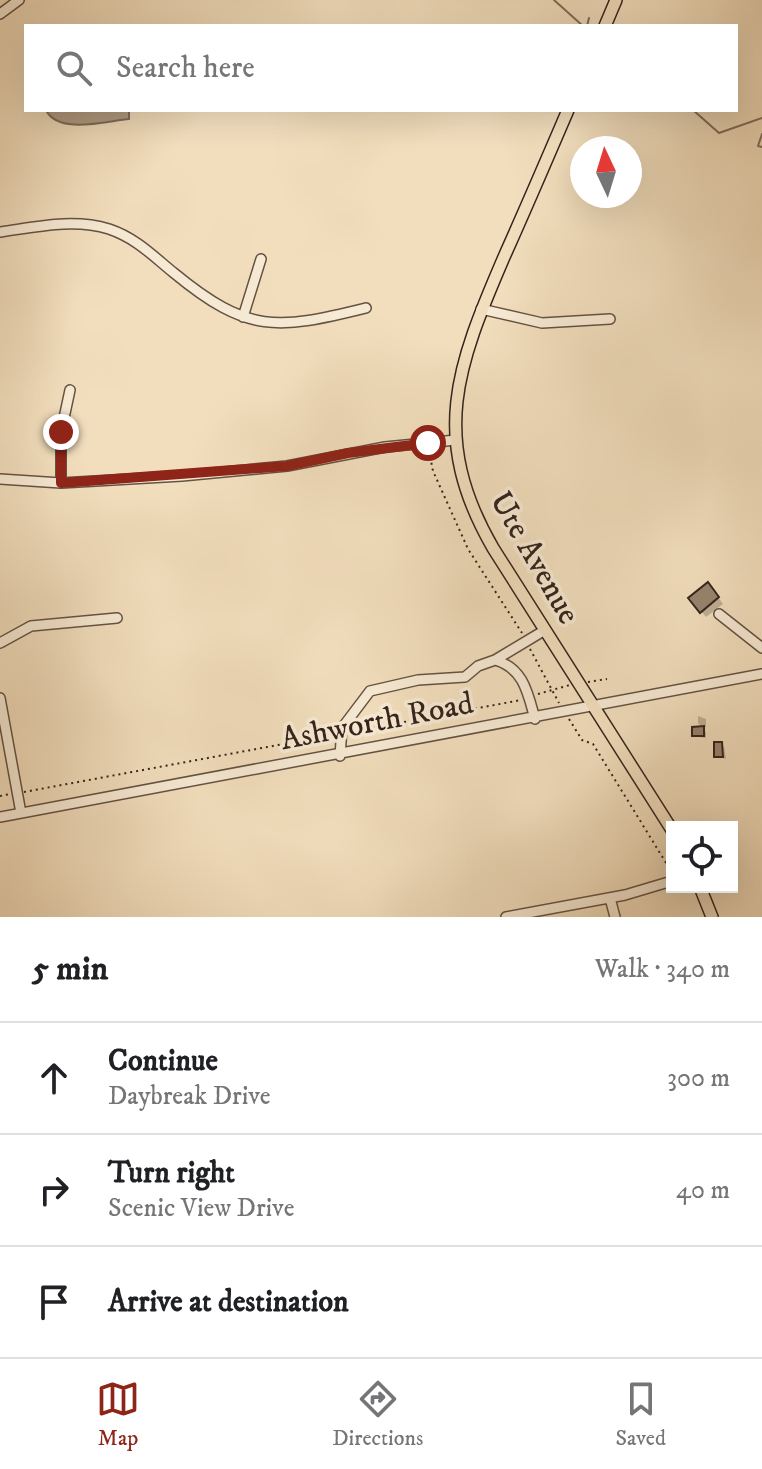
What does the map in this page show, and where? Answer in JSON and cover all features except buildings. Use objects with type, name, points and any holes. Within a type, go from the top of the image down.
[{"type":"main road","points":[[606,24],[616,0]]},
{"type":"main road","name":"Ute Avenue","points":[[567,112],[481,309],[459,378],[456,440],[466,491],[480,526],[666,821]]},
{"type":"main road","points":[[702,893],[712,917]]},
{"type":"street","points":[[0,14],[19,0]]},
{"type":"street","points":[[0,232],[63,224],[109,229],[150,250],[216,306],[243,317],[286,325],[366,308]]},
{"type":"street","points":[[243,317],[261,259]]},
{"type":"street","points":[[481,309],[542,323],[610,319]]},
{"type":"street","points":[[61,483],[61,432],[70,390]]},
{"type":"street","points":[[0,479],[61,483],[287,466],[348,453],[456,440]]},
{"type":"street","points":[[719,614],[762,648]]},
{"type":"street","points":[[0,643],[31,626],[117,618]]},
{"type":"street","points":[[340,756],[341,734],[370,691],[418,680],[465,677],[478,666],[495,660],[545,630]]},
{"type":"street","points":[[495,660],[516,672],[535,719]]},
{"type":"street","name":"Ashworth Road","points":[[0,817],[340,756],[762,674]]},
{"type":"street","points":[[0,698],[21,813]]},
{"type":"street","points":[[506,917],[610,898],[666,883]]},
{"type":"street","points":[[610,898],[615,917]]},
{"type":"path","points":[[428,443],[433,471],[468,549],[582,740],[593,744],[666,863]]},
{"type":"path","points":[[0,796],[529,698],[551,689],[607,679]]},
{"type":"shaded area","points":[[48,112],[129,112],[129,119],[96,124],[71,124],[52,118]]},
{"type":"waterway","points":[[554,0],[581,24]]},
{"type":"waterway","points":[[588,24],[589,18]]},
{"type":"waterway","points":[[695,112],[719,133],[762,118]]},
{"type":"waterway","points":[[762,134],[758,146],[762,147]]},
{"type":"route","points":[[61,432],[61,483],[287,466],[348,453],[428,443]]}]
